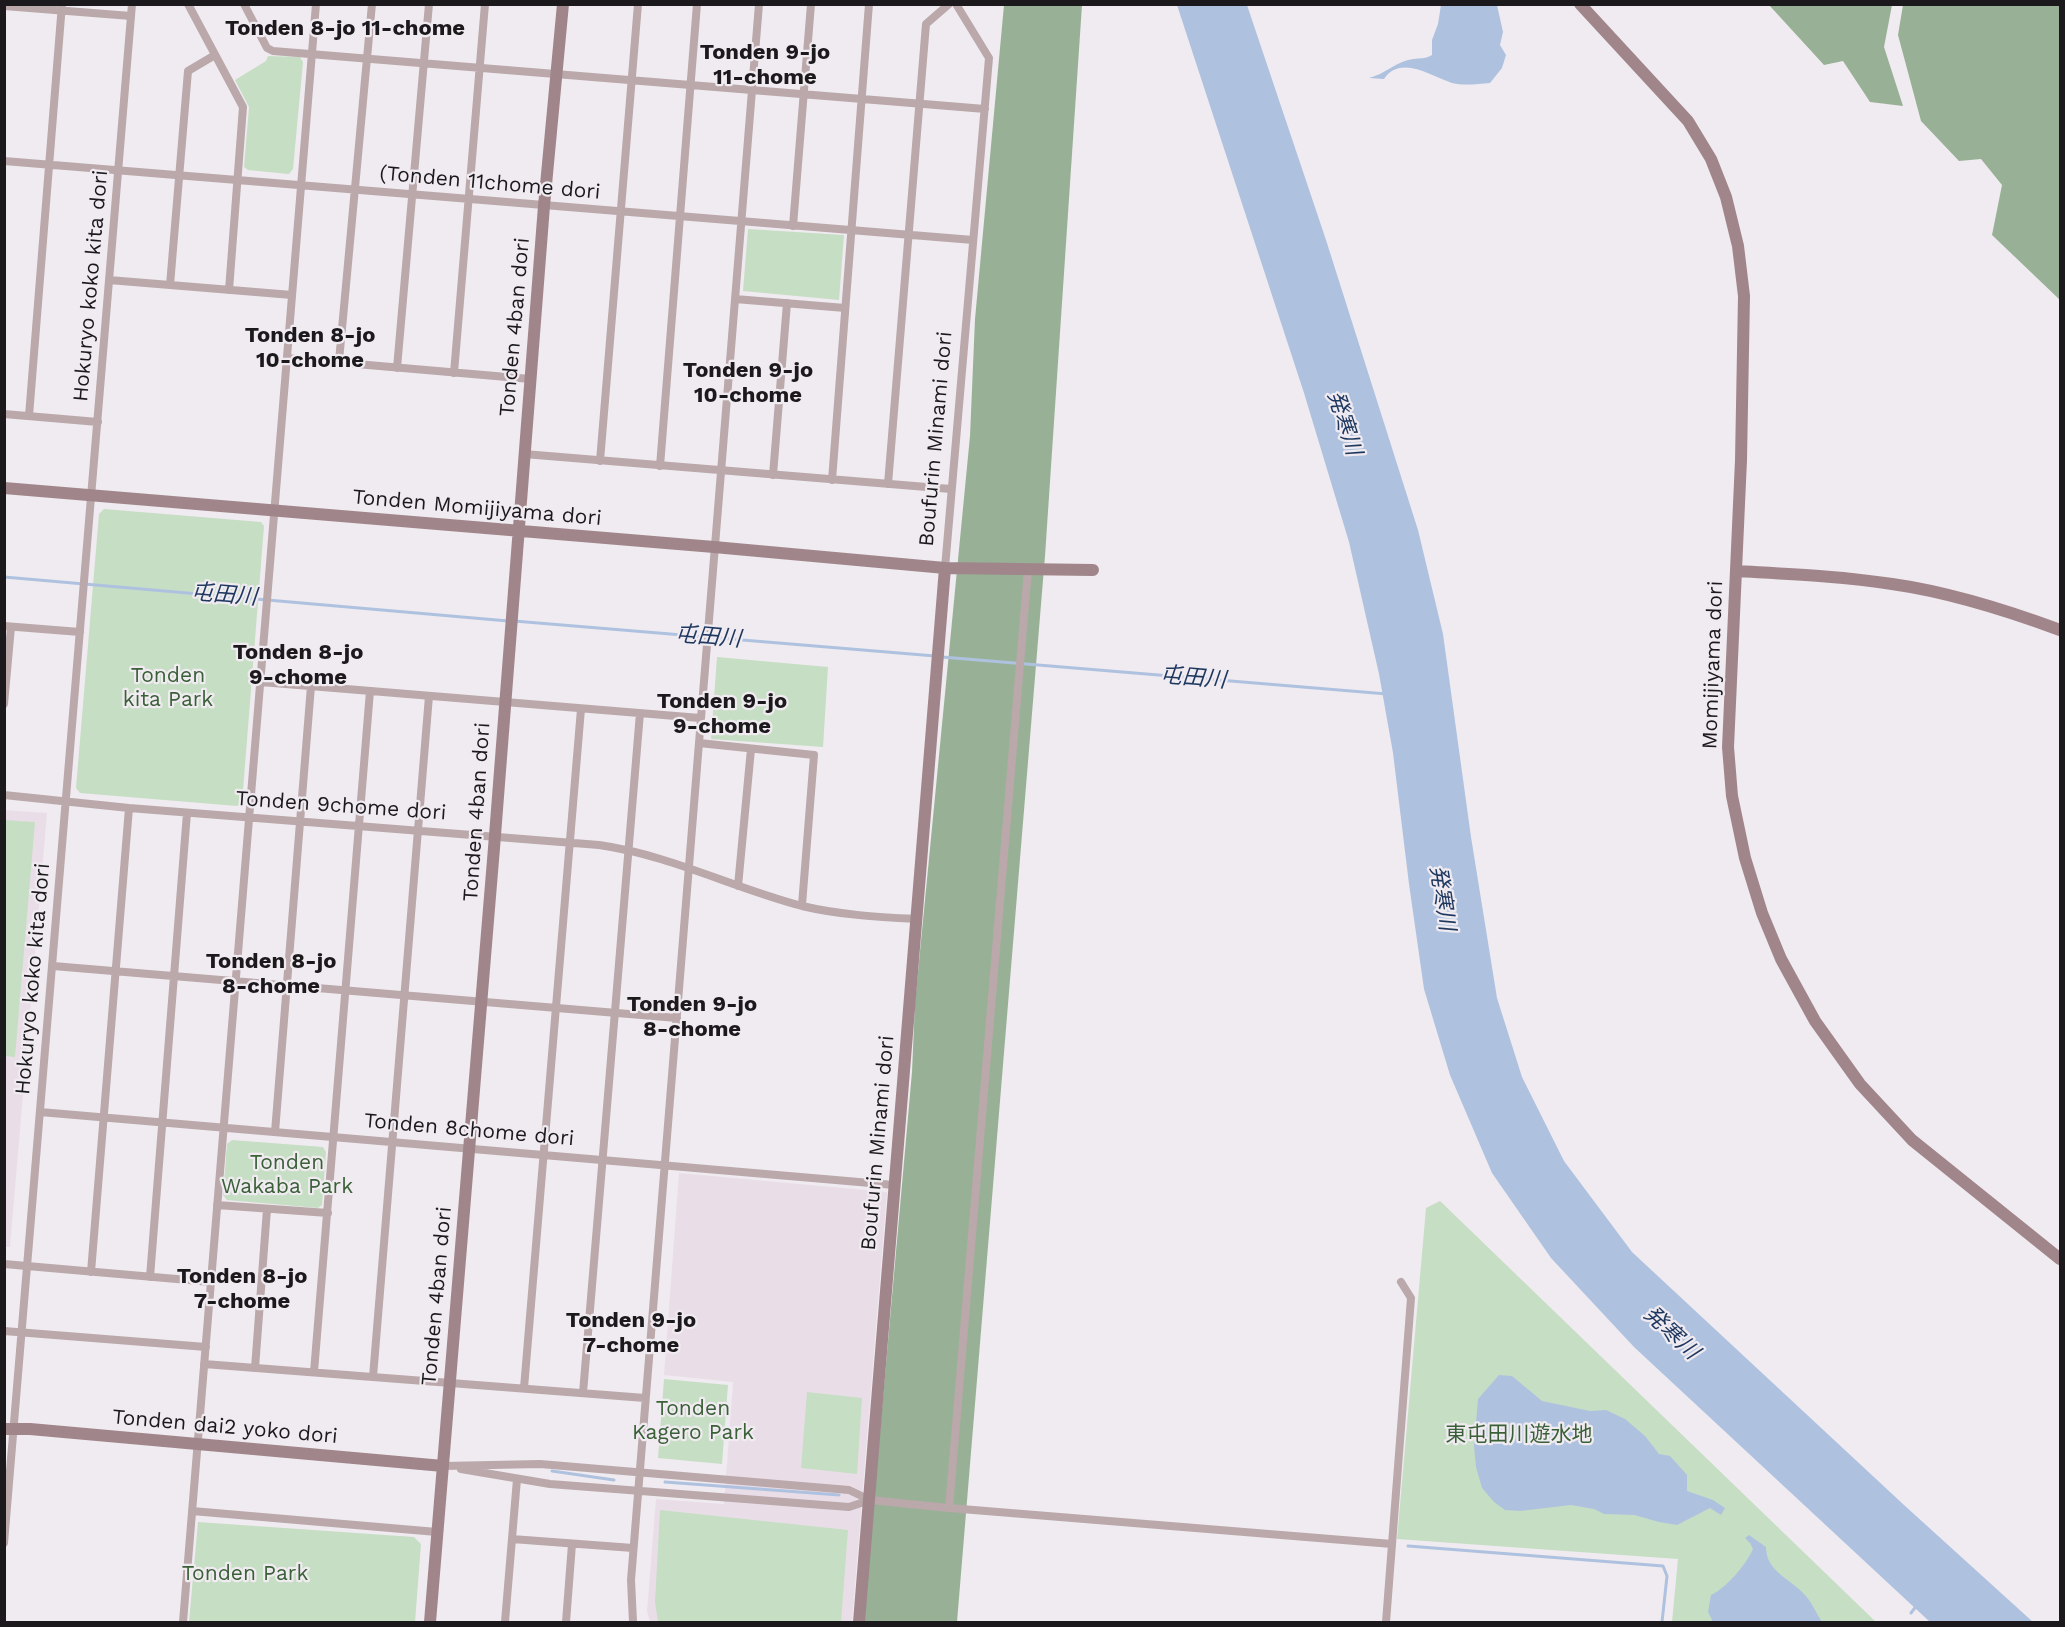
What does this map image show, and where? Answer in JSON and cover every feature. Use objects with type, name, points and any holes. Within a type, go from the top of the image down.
[{"type":"street","name":"Hokuryo koko kita dori","points":[[4,1543],[9,1430],[21,1332],[53,966],[132,4]]},
{"type":"street","points":[[188,4],[243,107],[228,290]]},
{"type":"street","points":[[244,4],[267,48],[273,51],[985,109]]},
{"type":"street","points":[[183,1623],[316,4]]},
{"type":"street","points":[[339,361],[372,4]]},
{"type":"street","points":[[398,369],[429,4]]},
{"type":"street","points":[[454,373],[485,4]]},
{"type":"street","name":"Tonden 4ban dori","points":[[430,1623],[544,206],[563,4]]},
{"type":"street","points":[[600,461],[638,4]]},
{"type":"street","points":[[660,466],[698,4]]},
{"type":"street","points":[[633,1623],[631,1580],[633,1548],[759,4]]},
{"type":"street","points":[[793,226],[811,4]]},
{"type":"street","points":[[832,480],[869,4]]},
{"type":"street","points":[[888,484],[926,24],[949,4]]},
{"type":"street","name":"Boufurin Minami dori","points":[[859,1623],[951,489],[989,58],[956,4]]},
{"type":"street","name":"Momijiyama dori","points":[[1580,4],[1688,121],[1711,159],[1726,196],[1738,246],[1744,296],[1728,747],[1732,796],[1745,858],[1762,913],[1781,959],[1815,1021],[1867,1092],[1912,1140],[2061,1259]]},
{"type":"street","points":[[4,6],[62,8],[131,16]]},
{"type":"street","points":[[29,416],[62,8]]},
{"type":"street","points":[[170,285],[188,71],[215,55]]},
{"type":"street","name":"(Tonden 11chome dori","points":[[4,161],[973,240]]},
{"type":"street","points":[[109,280],[292,295]]},
{"type":"street","points":[[735,299],[845,308]]},
{"type":"street","points":[[773,475],[787,303]]},
{"type":"street","points":[[287,358],[339,361],[398,369],[530,378]]},
{"type":"street","points":[[4,414],[98,422]]},
{"type":"street","points":[[524,454],[951,489]]},
{"type":"street","name":"Tonden Momijiyama dori","points":[[4,488],[945,568],[1092,570]]},
{"type":"street","points":[[949,1508],[1028,569]]},
{"type":"street","points":[[1736,572],[1818,576],[1893,584],[1968,600],[2061,630]]},
{"type":"street","points":[[4,704],[8,627],[80,632]]},
{"type":"street","points":[[261,682],[700,718]]},
{"type":"street","points":[[274,1132],[311,686]]},
{"type":"street","points":[[314,1372],[370,691]]},
{"type":"street","points":[[373,1377],[429,696]]},
{"type":"street","points":[[524,1388],[581,709]]},
{"type":"street","points":[[584,1393],[640,713]]},
{"type":"street","points":[[699,743],[814,755],[802,905]]},
{"type":"street","points":[[738,886],[751,748]]},
{"type":"street","name":"Tonden 9chome dori","points":[[4,795],[129,808],[569,842],[628,849],[802,905],[866,916],[917,919]]},
{"type":"street","points":[[91,1272],[129,808]]},
{"type":"street","points":[[150,1277],[187,813]]},
{"type":"street","points":[[53,966],[677,1018]]},
{"type":"street","name":"Tonden 8chome dori","points":[[40,1112],[894,1185]]},
{"type":"street","points":[[217,1205],[328,1213]]},
{"type":"street","points":[[255,1368],[267,1209]]},
{"type":"street","points":[[4,1264],[211,1282]]},
{"type":"street","points":[[1386,1623],[1411,1298],[1401,1282]]},
{"type":"street","points":[[4,1331],[206,1347]]},
{"type":"street","points":[[204,1364],[645,1398]]},
{"type":"street","name":"Tonden dai2 yoko dori","points":[[9,1430],[42,1430],[443,1466]]},
{"type":"street","points":[[443,1466],[540,1464],[639,1472],[849,1490],[870,1500],[949,1508],[1392,1544]]},
{"type":"street","points":[[443,1466],[550,1484],[638,1492],[849,1507],[870,1500]]},
{"type":"street","points":[[505,1623],[517,1479]]},
{"type":"street","points":[[192,1511],[437,1532]]},
{"type":"street","points":[[512,1539],[633,1548]]},
{"type":"street","points":[[566,1623],[572,1544]]},
{"type":"shaded area","points":[[4,810],[47,813],[10,1247],[4,1247]]},
{"type":"shaded area","points":[[679,1173],[887,1192],[852,1622],[650,1622],[647,1611],[656,1499],[724,1504],[733,1382],[664,1375]]},
{"type":"green space","points":[[1004,5],[1082,5],[1045,556],[957,1622],[863,1622],[912,1072],[915,1003],[970,436],[975,319]]},
{"type":"green space","points":[[1769,5],[1892,5],[1884,47],[1903,106],[1870,102],[1843,61],[1824,65]]},
{"type":"green space","points":[[1903,5],[2060,5],[2060,300],[1992,235],[2002,185],[1981,159],[1959,161],[1921,121],[1898,35]]},
{"type":"green space","points":[[268,56],[300,57],[303,62],[293,169],[289,174],[248,170],[244,167],[249,107],[235,80],[266,61]]},
{"type":"green space","points":[[748,229],[844,235],[839,300],[743,291]]},
{"type":"green space","name":"Tonden kita Park","points":[[104,509],[261,522],[264,526],[242,803],[237,806],[80,793],[76,788],[99,514]]},
{"type":"green space","points":[[717,657],[828,667],[823,747],[711,739]]},
{"type":"green space","points":[[4,820],[35,822],[15,1057],[4,1056]]},
{"type":"green space","name":"Tonden Wakaba Park","points":[[232,1140],[323,1147],[326,1152],[322,1205],[318,1208],[227,1200],[223,1195],[227,1144]]},
{"type":"green space","name":"東屯田川遊水地","points":[[1440,1201],[1876,1622],[1672,1622],[1678,1559],[1397,1539],[1426,1208]]},
{"type":"green space","name":"Tonden Kagero Park","points":[[664,1379],[728,1385],[722,1464],[658,1458]]},
{"type":"green space","points":[[807,1392],[862,1398],[857,1474],[801,1468]]},
{"type":"green space","points":[[660,1510],[848,1530],[841,1622],[658,1622],[655,1602]]},
{"type":"green space","name":"Tonden Park","points":[[198,1522],[414,1537],[421,1544],[415,1622],[189,1622]]},
{"type":"water","name":"発寒川","points":[[1177,5],[1247,5],[1326,240],[1418,530],[1443,634],[1471,837],[1497,998],[1522,1077],[1564,1161],[1632,1252],[2033,1622],[1930,1622],[1634,1347],[1551,1258],[1492,1173],[1450,1075],[1424,989],[1393,753],[1379,674],[1349,542],[1304,393]]},
{"type":"water","points":[[1441,5],[1497,5],[1503,32],[1500,45],[1506,55],[1502,68],[1490,83],[1457,84],[1417,69],[1408,68],[1399,68],[1384,79],[1369,78],[1402,62],[1432,55],[1432,40],[1438,24]]},
{"type":"water","points":[[1499,1375],[1512,1376],[1542,1401],[1590,1411],[1606,1410],[1625,1419],[1645,1436],[1659,1454],[1670,1456],[1687,1475],[1687,1491],[1713,1500],[1725,1508],[1721,1515],[1710,1508],[1677,1525],[1634,1515],[1604,1514],[1594,1509],[1571,1505],[1520,1511],[1505,1510],[1494,1502],[1482,1488],[1476,1467],[1474,1446],[1478,1399]]},
{"type":"water","points":[[1749,1535],[1766,1547],[1767,1555],[1774,1568],[1807,1597],[1822,1622],[1713,1622],[1708,1612],[1711,1595],[1729,1582],[1746,1562],[1753,1549],[1745,1538]]},
{"type":"waterway","name":"屯田川","points":[[4,577],[508,621]]},
{"type":"waterway","name":"屯田川","points":[[514,621],[935,656]]},
{"type":"waterway","name":"屯田川","points":[[942,657],[1387,694]]},
{"type":"waterway","points":[[552,1471],[614,1480]]},
{"type":"waterway","points":[[665,1482],[839,1495]]},
{"type":"waterway","points":[[1408,1546],[1663,1566],[1667,1576],[1662,1622]]},
{"type":"waterway","points":[[1911,1613],[1917,1605]]},
{"type":"district","name":"Tonden 8-jo 11-chome","points":[[345,29]]},
{"type":"district","name":"Tonden 9-jo 11-chome","points":[[765,66]]},
{"type":"district","name":"Tonden 8-jo 10-chome","points":[[310,348]]},
{"type":"district","name":"Tonden 9-jo 10-chome","points":[[748,384]]},
{"type":"district","name":"Tonden 8-jo 9-chome","points":[[298,666]]},
{"type":"district","name":"Tonden 9-jo 9-chome","points":[[722,714]]},
{"type":"district","name":"Tonden 8-jo 8-chome","points":[[271,974]]},
{"type":"district","name":"Tonden 9-jo 8-chome","points":[[692,1018]]},
{"type":"district","name":"Tonden 8-jo 7-chome","points":[[242,1290]]},
{"type":"district","name":"Tonden 9-jo 7-chome","points":[[631,1334]]}]
